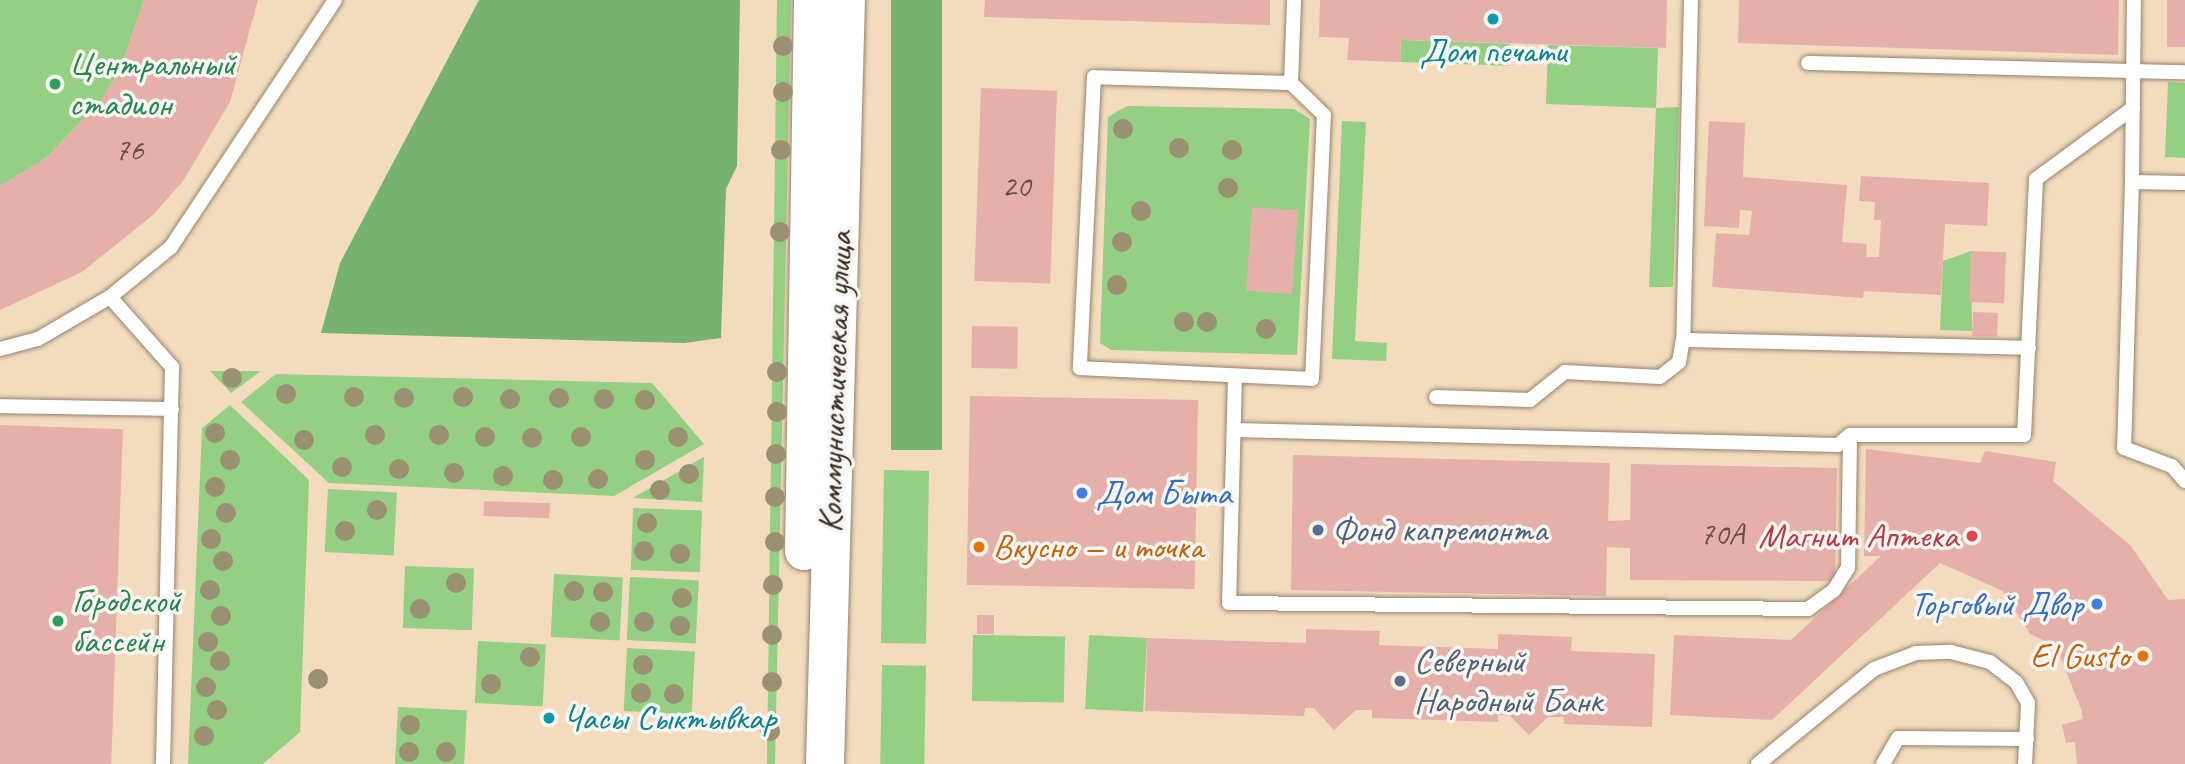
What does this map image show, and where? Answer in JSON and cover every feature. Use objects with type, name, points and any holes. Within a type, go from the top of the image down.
[{"type":"main road","name":"Коммунистическая улица","points":[[801,764],[813,0]]},
{"type":"main road","name":"Коммунистическая улица","points":[[825,764],[846,0]]},
{"type":"lane","points":[[0,349],[38,339],[110,297],[171,247],[335,0]]},
{"type":"lane","points":[[1291,83],[1294,0]]},
{"type":"lane","points":[[1436,397],[1530,400],[1565,372],[1660,377],[1679,362],[1683,340],[1692,0]]},
{"type":"lane","points":[[2134,0],[2124,448],[2172,466],[2185,481]]},
{"type":"lane","points":[[1808,64],[2185,72]]},
{"type":"lane","points":[[1094,77],[1291,83],[1324,115],[1312,379],[1080,368],[1094,77]]},
{"type":"lane","points":[[1234,430],[1838,445],[1850,435],[2024,435],[2036,179],[2133,108]]},
{"type":"lane","points":[[2132,181],[2185,183]]},
{"type":"lane","points":[[110,297],[172,367],[163,764]]},
{"type":"lane","points":[[1683,340],[2029,348]]},
{"type":"lane","points":[[1235,376],[1229,603],[1765,613],[1808,609],[1842,581],[1848,568],[1850,435]]},
{"type":"lane","points":[[0,406],[172,409]]},
{"type":"lane","points":[[1758,764],[1874,668],[1916,653],[1990,662],[2016,682],[2028,704],[2025,764]]},
{"type":"lane","points":[[1883,764],[1898,738],[2027,738]]},
{"type":"green space","name":"Центральный стадион","points":[[0,0],[144,0],[121,67],[101,101],[46,158],[0,186]]},
{"type":"green space","points":[[479,0],[740,0],[737,166],[726,189],[721,338],[684,343],[321,333],[340,263]]},
{"type":"green space","points":[[777,0],[791,0],[775,764],[767,764]]},
{"type":"green space","points":[[891,0],[942,0],[942,450],[891,450]]},
{"type":"green space","points":[[1401,40],[1510,44],[1509,66],[1400,62]]},
{"type":"green space","points":[[1548,45],[1658,48],[1656,108],[1546,104]]},
{"type":"green space","points":[[2168,82],[2185,83],[2185,158],[2165,157]]},
{"type":"green space","points":[[1127,106],[1294,109],[1310,119],[1297,355],[1111,350],[1100,343],[1108,117]]},
{"type":"green space","points":[[1679,107],[1673,287],[1649,287],[1656,108]]},
{"type":"green space","points":[[1342,121],[1366,122],[1355,341],[1387,343],[1386,361],[1332,359]]},
{"type":"green space","points":[[1971,251],[1972,331],[1940,330],[1943,261]]},
{"type":"green space","points":[[210,371],[261,371],[231,393]]},
{"type":"green space","points":[[276,374],[652,383],[704,444],[614,496],[329,483],[241,402]]},
{"type":"green space","points":[[230,405],[309,480],[300,732],[263,764],[188,764],[202,428]]},
{"type":"green space","points":[[704,457],[702,502],[633,498]]},
{"type":"green space","points":[[884,470],[929,471],[926,644],[881,643]]},
{"type":"green space","points":[[328,489],[397,493],[394,556],[325,552]]},
{"type":"green space","points":[[633,508],[702,510],[700,572],[631,570]]},
{"type":"green space","points":[[405,566],[474,568],[472,630],[403,628]]},
{"type":"green space","points":[[554,574],[623,578],[620,641],[551,637]]},
{"type":"green space","points":[[630,577],[699,581],[696,644],[627,640]]},
{"type":"green space","points":[[973,635],[1065,637],[1064,703],[972,701]]},
{"type":"green space","points":[[1089,635],[1147,638],[1143,712],[1085,709]]},
{"type":"green space","points":[[478,641],[546,645],[543,706],[475,703]]},
{"type":"green space","points":[[627,648],[695,652],[692,714],[624,711]]},
{"type":"green space","points":[[882,665],[926,666],[924,764],[880,764]]},
{"type":"green space","points":[[398,707],[467,711],[464,764],[395,764]]},
{"type":"building","points":[[144,0],[258,0],[230,102],[183,181],[153,215],[82,272],[0,310],[0,186],[46,158],[101,101],[121,67]]},
{"type":"building","points":[[985,0],[1270,0],[1270,25],[984,17]]},
{"type":"building","name":"Дом печати","points":[[1320,0],[1667,0],[1666,48],[1401,40],[1400,62],[1347,60],[1349,38],[1319,37]]},
{"type":"building","points":[[1739,0],[2119,0],[2118,55],[1738,43]]},
{"type":"building","points":[[2167,0],[2185,0],[2185,47],[2167,47]]},
{"type":"building","points":[[981,88],[1057,91],[1050,284],[974,281]]},
{"type":"building","points":[[1709,121],[1745,123],[1743,177],[1847,185],[1842,242],[1867,244],[1866,257],[1879,257],[1881,220],[1874,220],[1875,202],[1859,201],[1861,176],[1989,183],[1987,226],[1945,224],[1941,295],[1864,291],[1863,298],[1712,287],[1716,233],[1749,235],[1752,211],[1740,210],[1739,228],[1704,226]]},
{"type":"building","points":[[1252,207],[1298,210],[1292,294],[1246,291]]},
{"type":"building","points":[[1971,251],[2006,252],[2004,303],[1969,302]]},
{"type":"building","points":[[1973,312],[1998,313],[1997,337],[1972,336]]},
{"type":"building","points":[[972,326],[1018,327],[1017,369],[971,368]]},
{"type":"building","name":"Дом Быта","points":[[970,396],[1198,400],[1195,589],[967,585]]},
{"type":"building","name":"Городской бассейн","points":[[0,425],[123,429],[111,764],[0,764]]},
{"type":"building","name":"Торговый Двор","points":[[1866,449],[1980,463],[1985,451],[2056,462],[2053,481],[2131,546],[2168,600],[2185,599],[2185,764],[2077,764],[2075,742],[2066,743],[2062,725],[2083,719],[2056,646],[2030,634],[2003,591],[1940,563],[1772,720],[1670,715],[1674,635],[1791,640],[1881,556],[1864,556]]},
{"type":"building","points":[[1293,455],[1610,463],[1608,521],[1630,520],[1631,464],[1837,468],[1835,581],[1630,580],[1630,548],[1607,547],[1606,596],[1291,590]]},
{"type":"building","points":[[484,501],[550,503],[549,518],[483,516]]},
{"type":"building","points":[[977,615],[994,615],[994,634],[977,634]]},
{"type":"building","name":"Северный Народный Банк","points":[[1306,629],[1380,631],[1379,645],[1498,649],[1498,634],[1572,637],[1571,651],[1655,654],[1652,727],[1564,724],[1564,717],[1548,717],[1529,735],[1510,716],[1498,715],[1498,722],[1372,718],[1372,710],[1356,710],[1334,730],[1314,708],[1305,708],[1304,716],[1145,711],[1147,638],[1306,643]]},
{"type":"place","name":"Дом печати","points":[[1493,19]]},
{"type":"place","name":"Центральный стадион","points":[[55,84]]},
{"type":"place","name":"Дом Быта","points":[[1082,493]]},
{"type":"place","name":"Фонд капремонта","points":[[1318,530]]},
{"type":"place","name":"Магнит Аптека","points":[[1972,536]]},
{"type":"place","name":"Вкусно — и точка","points":[[979,547]]},
{"type":"place","name":"Торговый Двор","points":[[2097,604]]},
{"type":"place","name":"Городской бассейн","points":[[58,621]]},
{"type":"place","name":"El Gusto","points":[[2143,656]]},
{"type":"place","name":"Северный Народный Банк","points":[[1400,681]]},
{"type":"place","name":"Часы Сыктывкар","points":[[549,718]]}]
